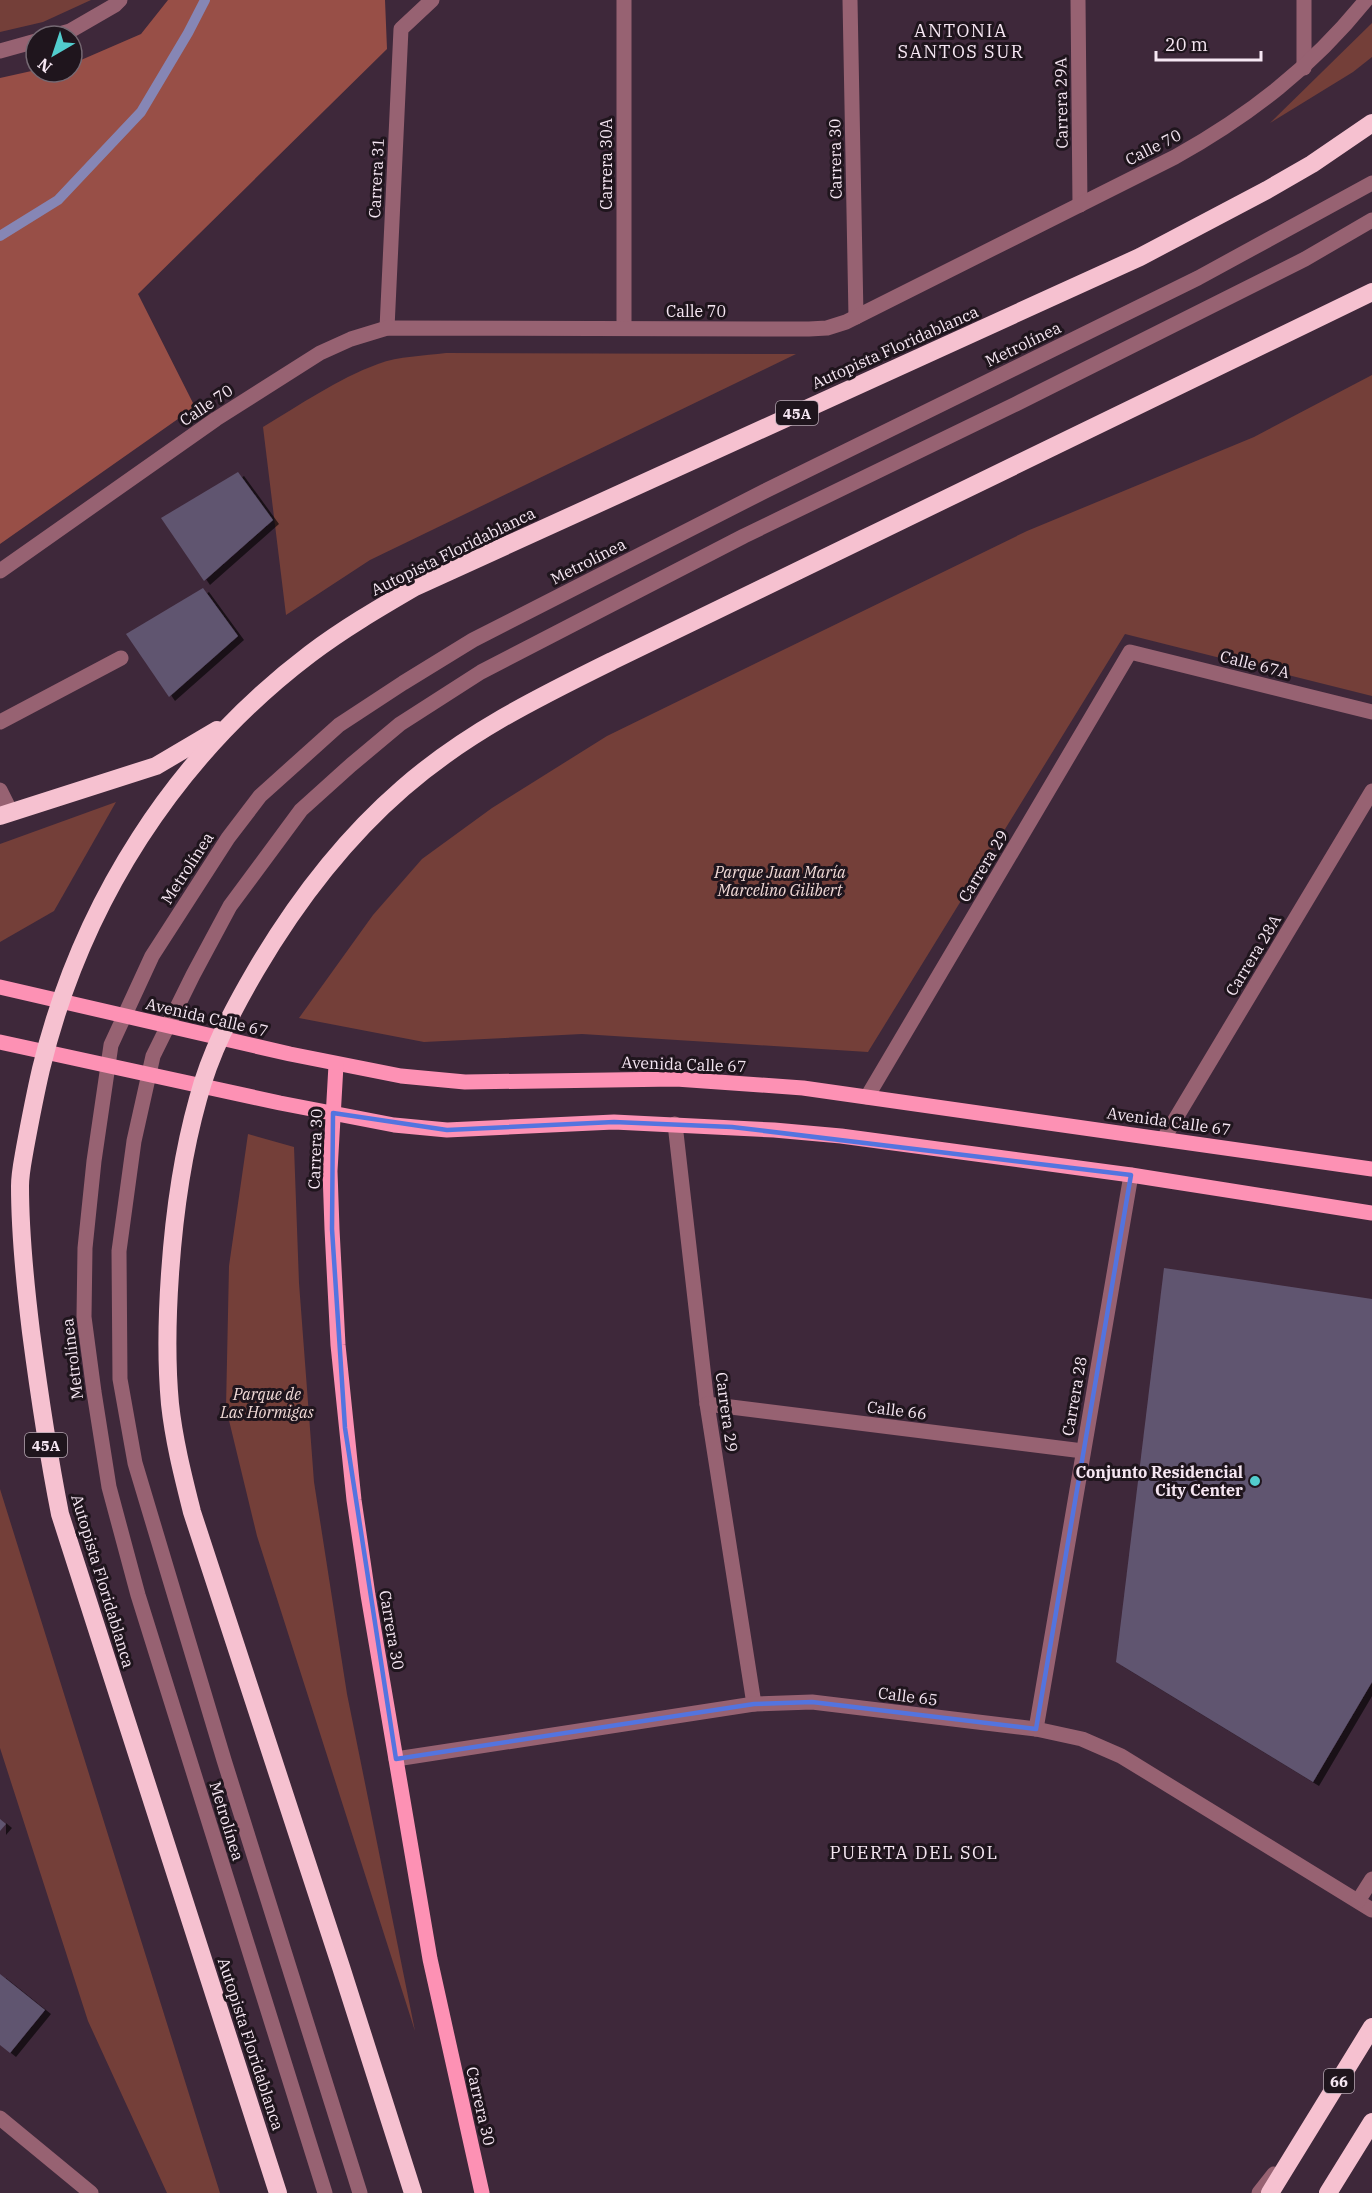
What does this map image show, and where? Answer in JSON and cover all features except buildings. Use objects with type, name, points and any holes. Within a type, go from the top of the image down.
[{"type":"highway","name":"Autopista Floridablanca","points":[[278,2193],[60,1514],[45,1437],[27,1298],[20,1183],[33,1103],[51,1026],[75,960],[98,908],[128,855],[160,806],[195,762],[270,686],[311,653],[364,616],[415,587],[1140,257],[1268,190],[1312,164],[1372,123]]},
{"type":"highway","points":[[413,2193],[192,1512],[179,1459],[170,1403],[167,1317],[173,1225],[184,1157],[198,1097],[216,1047],[241,996],[305,894],[368,820],[405,786],[502,717],[1372,292]]},
{"type":"highway","points":[[5,814],[156,766],[234,720]]},
{"type":"highway","name":"66","points":[[1270,2193],[1372,2027]]},
{"type":"highway","points":[[1328,2193],[1372,2122]]},
{"type":"main road","name":"Avenida Calle 67","points":[[0,987],[336,1065],[401,1076],[465,1082],[675,1079],[803,1088],[1372,1169]]},
{"type":"main road","points":[[0,1042],[280,1103],[394,1125],[447,1130],[581,1123],[675,1124],[774,1130],[1131,1175],[1372,1213]]},
{"type":"main road","name":"Carrera 30","points":[[336,1065],[330,1171],[338,1345],[345,1428],[368,1595],[430,1959],[482,2193]]},
{"type":"street","points":[[82,24],[120,0]]},
{"type":"street","name":"Carrera 31","points":[[387,328],[401,30],[432,0]]},
{"type":"street","name":"Carrera 30A","points":[[624,0],[624,328]]},
{"type":"street","name":"Carrera 30","points":[[850,0],[856,317]]},
{"type":"street","name":"Carrera 29A","points":[[1078,0],[1080,205]]},
{"type":"street","points":[[1304,0],[1304,68]]},
{"type":"street","name":"Calle 70","points":[[0,572],[235,407],[320,353],[351,339],[387,328],[809,329],[827,328],[856,317],[1209,138],[1267,98],[1304,68],[1366,0]]},
{"type":"street","points":[[0,51],[24,44]]},
{"type":"street","name":"Metrolínea","points":[[325,2193],[138,1595],[109,1487],[94,1392],[84,1317],[85,1248],[94,1161],[111,1045],[152,956],[228,838],[260,796],[339,725],[403,683],[483,635],[775,486],[1198,278],[1372,183]]},
{"type":"street","name":"Metrolínea","points":[[360,2193],[224,1760],[139,1474],[120,1379],[119,1251],[134,1141],[153,1056],[193,975],[231,906],[301,810],[400,724],[481,672],[744,536],[1027,399],[1305,259],[1372,220]]},
{"type":"street","name":"Calle 67A","points":[[1130,652],[1372,712]]},
{"type":"street","name":"Carrera 29","points":[[867,1097],[1130,652]]},
{"type":"street","points":[[0,722],[121,658]]},
{"type":"street","points":[[0,790],[5,814]]},
{"type":"street","name":"Carrera 28A","points":[[1164,1138],[1372,791]]},
{"type":"street","name":"Carrera 29","points":[[675,1124],[707,1404],[754,1704]]},
{"type":"street","name":"Carrera 28","points":[[1035,1729],[1131,1175]]},
{"type":"street","name":"Calle 66","points":[[707,1404],[1083,1451]]},
{"type":"street","name":"Calle 65","points":[[396,1758],[754,1704],[812,1702],[1035,1729],[1082,1739],[1121,1756],[1372,1910]]},
{"type":"street","points":[[1358,1901],[1372,1879]]},
{"type":"street","points":[[0,2118],[91,2193]]},
{"type":"street","points":[[1259,2193],[1306,2134]]},
{"type":"highlighted area","points":[[333,1113],[447,1130],[614,1122],[732,1127],[1131,1175],[1036,1729],[812,1702],[754,1704],[396,1759],[345,1428],[332,1229]]},
{"type":"green space","points":[[0,0],[91,0],[43,22],[24,24],[24,26],[0,32]]},
{"type":"green space","points":[[1372,23],[1372,57],[1353,72],[1270,123]]},
{"type":"green space","points":[[446,353],[796,354],[370,560],[286,615],[263,427],[319,393],[363,370],[394,359]]},
{"type":"green space","name":"Parque Juan María Marcelino Gilibert","points":[[1372,375],[1372,696],[1125,634],[868,1052],[582,1034],[424,1042],[299,1018],[373,915],[422,859],[492,808],[607,736],[1027,531],[1254,437]]},
{"type":"green space","points":[[116,802],[54,911],[0,942],[0,844]]},
{"type":"green space","name":"Parque de Las Hormigas","points":[[248,1134],[294,1147],[299,1283],[314,1482],[347,1694],[415,2031],[257,1536],[226,1408],[229,1266]]},
{"type":"green space","points":[[0,1489],[220,2193],[167,2193],[88,2021],[0,1748]]},
{"type":"shaded area","points":[[168,0],[385,0],[387,49],[138,294],[195,407],[0,544],[0,78],[24,73],[24,84],[84,84],[84,59],[141,34]]},
{"type":"waterway","points":[[0,236],[58,200],[141,112],[205,0]]},
{"type":"place","name":"Conjunto Residencial City Center","points":[[1255,1481]]},
{"type":"district","name":"ANTONIA SANTOS SUR","points":[[961,40]]},
{"type":"district","name":"PUERTA DEL SOL","points":[[914,1852]]}]
